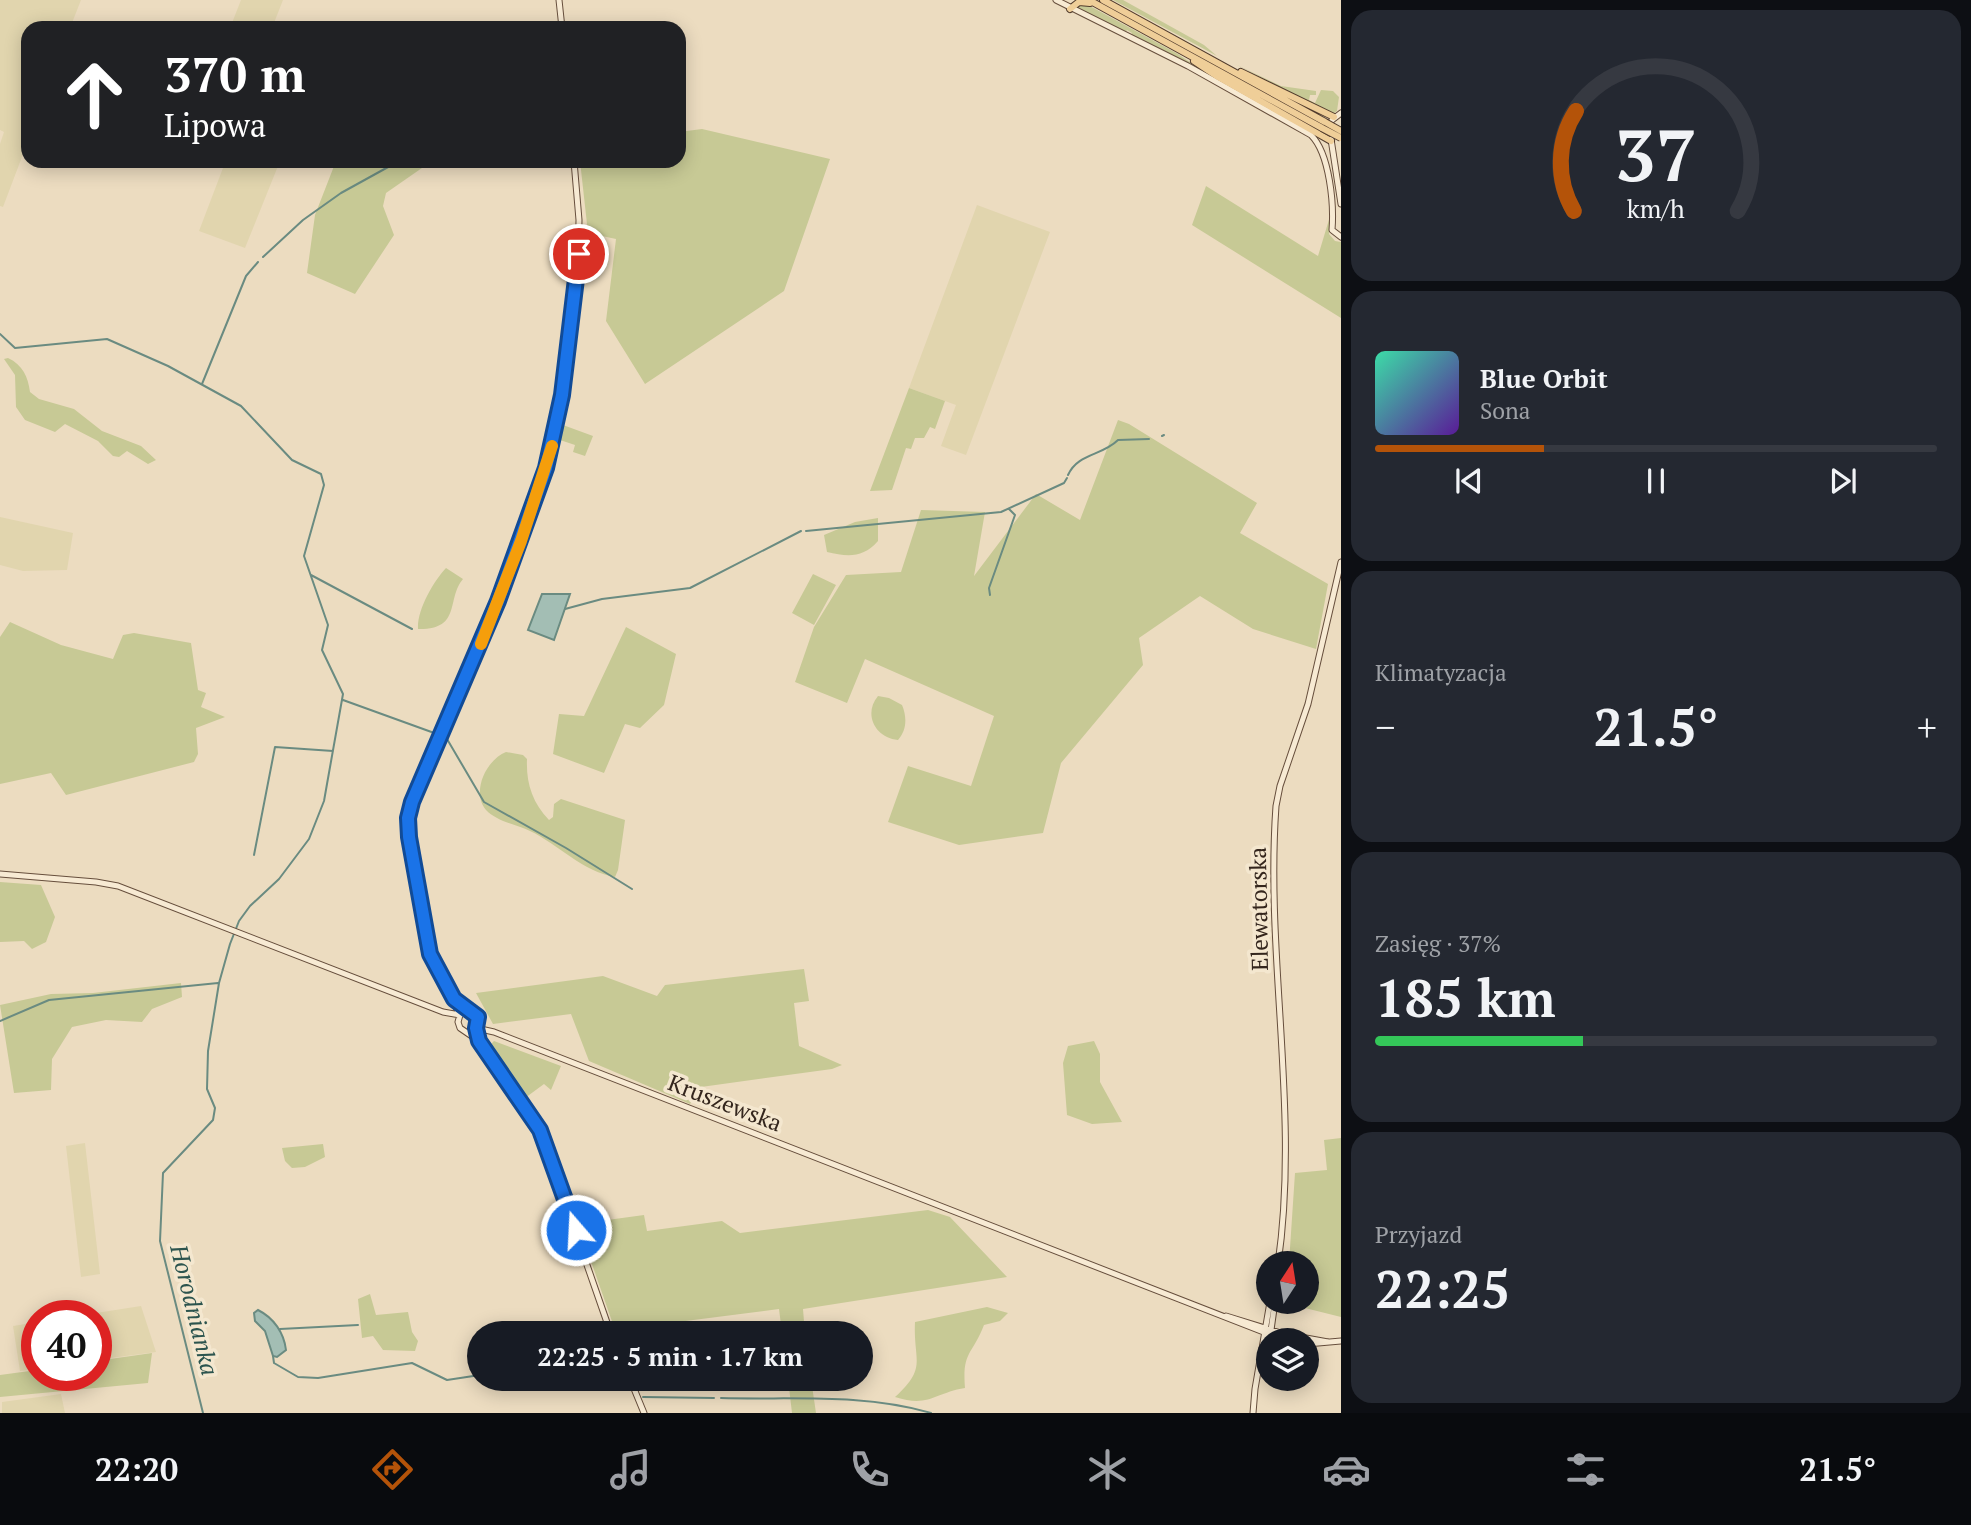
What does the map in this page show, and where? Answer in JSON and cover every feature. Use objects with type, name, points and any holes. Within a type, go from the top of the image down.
[{"type":"main road","points":[[1070,9],[1072,0]]},
{"type":"main road","points":[[1070,9],[1079,2],[1096,1],[1334,117]]},
{"type":"main road","points":[[1096,1],[1179,49],[1323,125],[1341,138]]},
{"type":"main road","points":[[1179,49],[1218,77],[1331,141]]},
{"type":"main road","points":[[1221,64],[1245,82]]},
{"type":"main road","points":[[1323,125],[1341,131]]},
{"type":"street","points":[[559,0],[561,21]]},
{"type":"street","points":[[1056,0],[1179,61],[1307,132],[1319,144],[1334,209],[1332,230],[1341,237]]},
{"type":"street","points":[[1341,113],[1334,117],[1331,141],[1331,148],[1339,156],[1336,173],[1341,204]]},
{"type":"street","points":[[458,1022],[460,1015],[454,999],[436,968],[427,942],[408,827],[412,802],[444,732],[521,541],[556,429],[578,266],[579,220],[575,168]]},
{"type":"street","name":"Elewatorska","points":[[1279,1251],[1283,1213],[1284,1065],[1277,948],[1276,806],[1308,704],[1341,562]]},
{"type":"street","points":[[0,874],[96,882],[118,887],[444,1012],[460,1015],[467,1011]]},
{"type":"street","points":[[444,1012],[452,1007],[454,999]]},
{"type":"street","name":"Kruszewska","points":[[454,999],[467,1011],[476,1014],[479,1021],[491,1031]]},
{"type":"street","points":[[444,1012],[458,1022],[461,1029],[480,1042],[545,1139],[607,1321]]},
{"type":"street","points":[[469,1032],[476,1028],[479,1021]]},
{"type":"street","points":[[476,1028],[480,1042]]},
{"type":"street","name":"Kruszewska","points":[[476,1028],[491,1031],[1257,1328]]},
{"type":"street","points":[[480,1042],[491,1031]]},
{"type":"street","points":[[1319,1340],[1328,1342]]},
{"type":"street","points":[[1319,1343],[1341,1341]]},
{"type":"street","points":[[1253,1413],[1256,1384]]},
{"type":"street","points":[[635,1391],[644,1413]]},
{"type":"shaded area","points":[[0,0],[81,0],[73,21],[21,21],[21,159],[3,207],[0,206],[0,144],[4,132],[0,130]]},
{"type":"shaded area","points":[[241,0],[283,0],[275,21],[233,21]]},
{"type":"shaded area","points":[[223,168],[277,168],[245,248],[199,231]]},
{"type":"shaded area","points":[[977,205],[1050,232],[966,455],[941,446],[956,405],[909,388]]},
{"type":"shaded area","points":[[0,517],[73,533],[67,570],[23,571],[0,565]]},
{"type":"shaded area","points":[[542,594],[570,594],[554,640],[528,630]]},
{"type":"shaded area","points":[[85,1143],[100,1274],[81,1277],[66,1146]]},
{"type":"shaded area","points":[[141,1306],[156,1352],[112,1358],[112,1311]]},
{"type":"shaded area","points":[[258,1310],[273,1322],[283,1338],[286,1350],[277,1357],[273,1356],[265,1331],[255,1321],[254,1313]]},
{"type":"shaded area","points":[[21,1325],[21,1371],[20,1371],[13,1326]]},
{"type":"shaded area","points":[[61,1394],[65,1413],[2,1413],[2,1402]]},
{"type":"green space","points":[[1113,0],[1123,0],[1204,45],[1217,56]]},
{"type":"green space","points":[[1079,5],[1088,5],[1178,54],[1207,74],[1131,35],[1127,30],[1125,33],[1078,10]]},
{"type":"green space","points":[[1235,64],[1281,86],[1316,91],[1316,95],[1310,95],[1309,100],[1315,103],[1321,90],[1333,91],[1339,97],[1337,111],[1333,114]]},
{"type":"green space","points":[[702,129],[830,159],[784,291],[645,384],[606,321],[616,239],[588,233],[581,168],[686,168],[686,131]]},
{"type":"green space","points":[[333,168],[422,168],[386,193],[383,206],[394,235],[355,294],[307,273],[315,215]]},
{"type":"green space","points":[[1206,186],[1318,256],[1331,213],[1329,234],[1335,241],[1341,242],[1341,318],[1192,225]]},
{"type":"green space","points":[[8,358],[21,368],[30,392],[39,399],[74,409],[102,431],[141,446],[156,460],[148,464],[127,451],[119,457],[113,456],[98,441],[65,424],[55,432],[25,420],[16,407],[15,375],[4,359]]},
{"type":"green space","points":[[909,388],[945,401],[935,429],[930,427],[924,438],[915,438],[911,449],[906,448],[892,490],[870,491]]},
{"type":"green space","points":[[1118,420],[1129,424],[1257,503],[1240,533],[1328,584],[1316,649],[1253,629],[1200,596],[1139,638],[1143,665],[1061,763],[1043,833],[959,845],[888,822],[908,766],[971,786],[994,716],[865,659],[847,703],[795,682],[814,627],[846,575],[901,572],[921,510],[985,512],[974,576],[1036,494],[1080,520]]},
{"type":"green space","points":[[563,425],[593,436],[585,456],[573,452],[575,445],[560,440]]},
{"type":"green space","points":[[878,518],[878,541],[867,551],[855,555],[827,552],[824,535],[855,522]]},
{"type":"green space","points":[[446,568],[463,579],[451,612],[441,624],[418,629],[420,613],[427,596]]},
{"type":"green space","points":[[813,574],[836,585],[814,625],[792,613]]},
{"type":"green space","points":[[10,622],[61,645],[113,659],[123,635],[134,633],[191,643],[198,690],[206,693],[201,707],[225,717],[196,728],[198,754],[194,762],[66,795],[51,773],[0,784],[0,637]]},
{"type":"green space","points":[[626,627],[676,654],[664,705],[640,728],[625,724],[604,773],[553,754],[559,714],[584,716]]},
{"type":"green space","points":[[878,696],[902,705],[905,723],[898,740],[883,735],[874,724],[872,710]]},
{"type":"green space","points":[[506,752],[523,755],[527,759],[531,792],[549,820],[553,817],[554,804],[561,799],[625,820],[615,877],[592,870],[530,831],[501,820],[486,810],[480,794],[483,777],[492,762]]},
{"type":"green space","points":[[0,882],[41,885],[55,917],[46,942],[32,949],[24,941],[0,942]]},
{"type":"green space","points":[[804,969],[809,1001],[794,1003],[799,1046],[842,1065],[832,1069],[701,1087],[690,1104],[589,1061],[571,1014],[493,1024],[476,993],[603,976],[657,996],[665,985]]},
{"type":"green space","points":[[181,983],[182,997],[152,1009],[142,1022],[106,1020],[72,1027],[52,1059],[51,1090],[14,1093],[0,1005],[51,994],[93,993]]},
{"type":"green space","points":[[494,1041],[561,1066],[551,1090],[544,1084],[525,1098],[488,1047]]},
{"type":"green space","points":[[1094,1041],[1100,1054],[1100,1082],[1122,1122],[1092,1124],[1067,1115],[1063,1063],[1068,1046]]},
{"type":"green space","points":[[1341,1138],[1341,1317],[1320,1312],[1320,1251],[1290,1251],[1295,1173],[1327,1170],[1324,1140]]},
{"type":"green space","points":[[323,1144],[325,1157],[305,1167],[292,1168],[285,1161],[282,1148]]},
{"type":"green space","points":[[928,1210],[950,1217],[1007,1277],[803,1309],[804,1321],[780,1321],[779,1309],[685,1321],[612,1321],[578,1224],[644,1215],[647,1231],[722,1221],[740,1233]]},
{"type":"green space","points":[[370,1294],[376,1315],[408,1312],[412,1332],[418,1341],[415,1351],[383,1350],[373,1336],[362,1338],[358,1299]]},
{"type":"green space","points":[[987,1307],[1008,1313],[1000,1321],[984,1325],[967,1360],[965,1388],[924,1400],[895,1397],[912,1378],[917,1363],[915,1322]]},
{"type":"green space","points":[[152,1353],[148,1383],[112,1386],[112,1359]]},
{"type":"green space","points":[[21,1372],[21,1391],[63,1391],[0,1397],[0,1375]]},
{"type":"green space","points":[[789,1391],[813,1391],[816,1413],[792,1413]]},
{"type":"waterway","points":[[263,257],[303,220],[341,193],[386,168]]},
{"type":"waterway","points":[[202,384],[246,276],[258,262]]},
{"type":"waterway","name":"Horodnianka","points":[[0,334],[15,348],[107,339],[168,366],[241,406],[292,460],[321,474],[324,485],[304,556],[328,625],[322,650],[343,694],[324,801],[309,839],[279,879],[250,906],[239,921],[219,983],[208,1051],[207,1089],[215,1108],[213,1120],[163,1173],[160,1241],[203,1413]]},
{"type":"waterway","points":[[1068,475],[1084,458],[1118,440],[1149,439]]},
{"type":"waterway","points":[[806,531],[1001,512],[1064,483],[1067,478]]},
{"type":"waterway","points":[[990,595],[989,588],[1015,515],[1009,509]]},
{"type":"waterway","points":[[565,609],[602,599],[690,588],[801,531]]},
{"type":"waterway","points":[[311,575],[412,629]]},
{"type":"waterway","points":[[343,700],[437,734]]},
{"type":"waterway","points":[[447,739],[484,802],[632,889]]},
{"type":"waterway","points":[[254,855],[275,747],[333,751]]},
{"type":"waterway","points":[[0,1021],[49,1000],[218,983]]},
{"type":"waterway","points":[[280,1329],[358,1325]]},
{"type":"waterway","points":[[273,1356],[274,1363],[298,1377],[318,1378],[412,1363],[447,1380],[467,1377]]},
{"type":"waterway","points":[[643,1397],[714,1398]]},
{"type":"waterway","points":[[721,1398],[853,1400],[879,1402],[931,1413]]},
{"type":"slow traffic","points":[[481,644],[521,541],[552,446]]},
{"type":"route","points":[[576,1230],[540,1130],[479,1041],[476,1028],[478,1017],[454,999],[430,954],[408,818],[412,802],[498,601],[548,459],[562,395],[579,254]]}]
